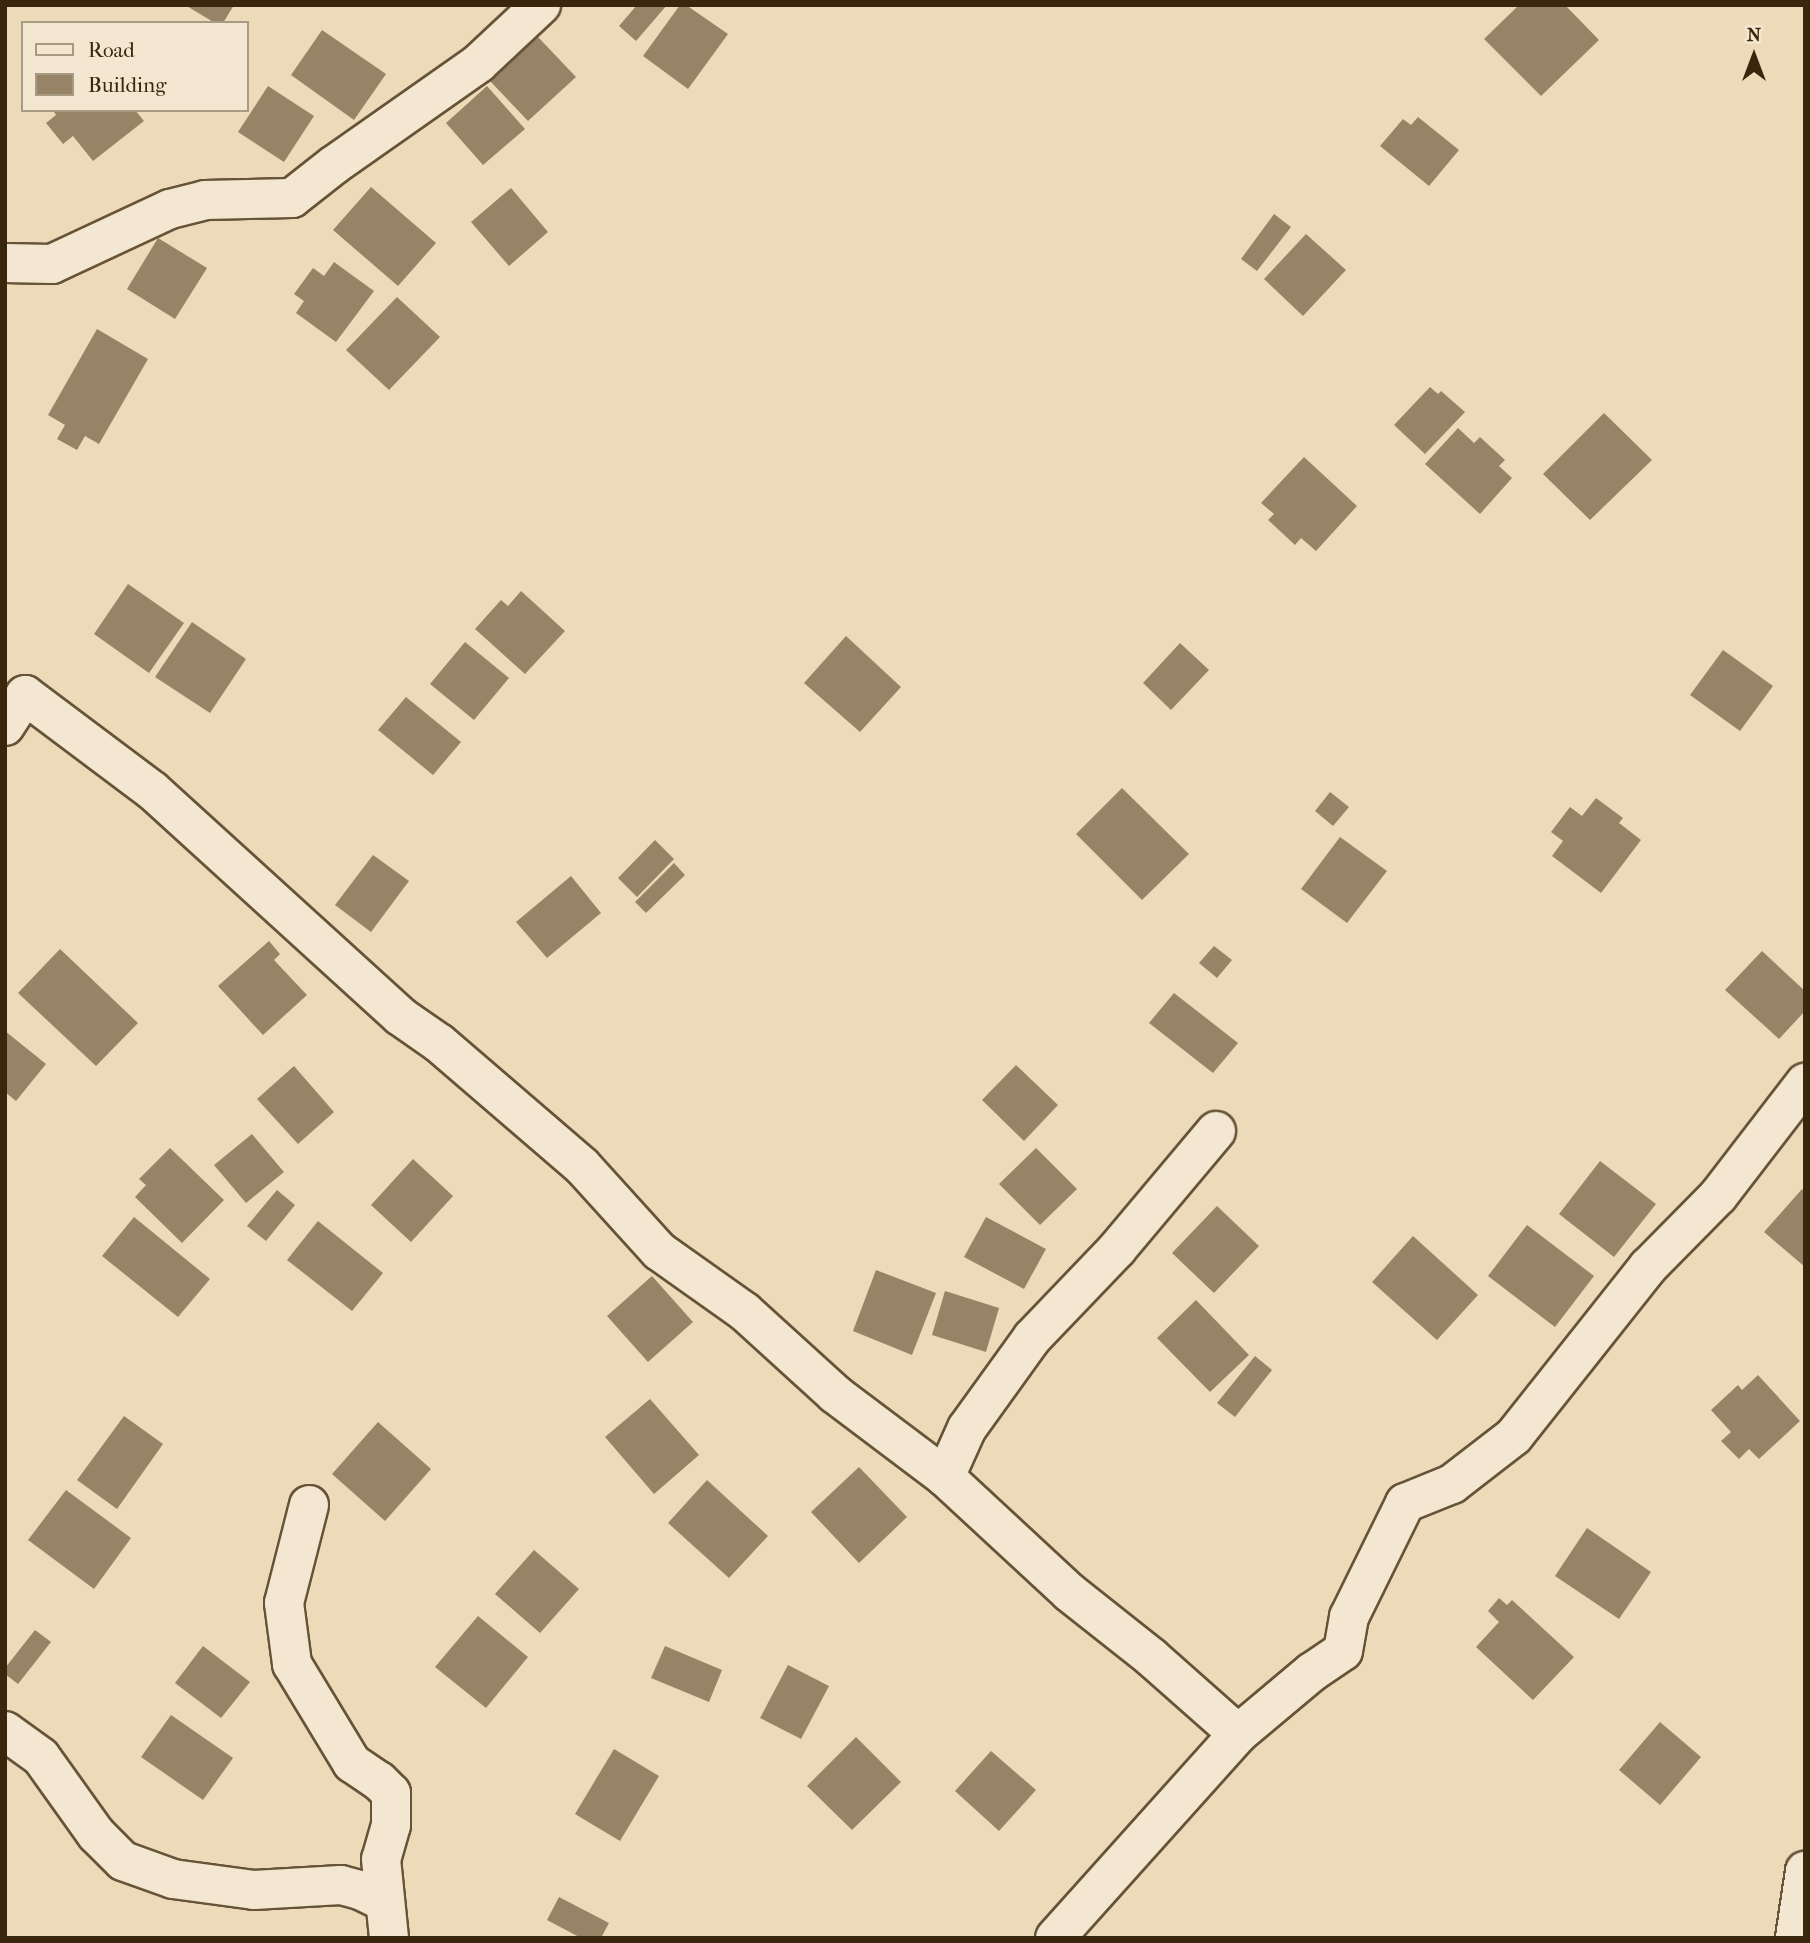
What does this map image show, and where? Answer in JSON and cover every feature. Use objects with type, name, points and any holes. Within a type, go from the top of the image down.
[{"type":"street","points":[[5,263],[52,264],[170,209],[205,200],[292,198],[334,165],[479,63],[541,5]]},
{"type":"street","points":[[5,726],[24,695],[153,791],[400,1016],[439,1043],[582,1166],[659,1251],[746,1312],[835,1394],[945,1477],[1069,1592],[1151,1657],[1238,1734]]},
{"type":"street","points":[[1055,1938],[1238,1734],[1312,1672],[1343,1651],[1349,1617],[1405,1503],[1452,1484],[1514,1436],[1647,1266],[1718,1196],[1805,1083]]},
{"type":"street","points":[[945,1477],[967,1427],[1032,1338],[1117,1249],[1216,1131]]},
{"type":"street","points":[[309,1505],[284,1603],[292,1664],[352,1763],[380,1781],[391,1793],[391,1825],[381,1859],[388,1938]]},
{"type":"street","points":[[5,1731],[41,1756],[96,1834],[123,1861],[173,1879],[254,1890],[341,1885],[383,1901]]},
{"type":"street","points":[[1796,1938],[1805,1871]]},
{"type":"building","points":[[185,5],[234,5],[224,21],[212,21]]},
{"type":"building","points":[[637,5],[667,5],[636,41],[619,26]]},
{"type":"building","points":[[680,5],[686,5],[728,34],[688,89],[643,56]]},
{"type":"building","points":[[1519,5],[1565,5],[1599,40],[1541,96],[1484,39]]},
{"type":"building","points":[[322,30],[386,74],[354,120],[291,75]]},
{"type":"building","points":[[538,37],[576,77],[528,121],[490,81]]},
{"type":"building","points":[[268,86],[314,116],[284,162],[238,132]]},
{"type":"building","points":[[487,86],[525,129],[483,165],[446,123]]},
{"type":"building","points":[[54,112],[137,112],[144,121],[93,161],[73,136],[63,144],[46,123],[56,115]]},
{"type":"building","points":[[1418,117],[1459,150],[1429,186],[1380,146],[1403,119],[1411,125]]},
{"type":"building","points":[[371,187],[436,243],[398,286],[333,230]]},
{"type":"building","points":[[511,188],[548,232],[509,266],[471,222]]},
{"type":"building","points":[[1274,214],[1291,227],[1257,271],[1241,259]]},
{"type":"building","points":[[1306,234],[1346,270],[1303,316],[1264,279]]},
{"type":"building","points":[[158,238],[207,268],[175,319],[127,289]]},
{"type":"building","points":[[334,262],[374,291],[336,342],[296,313],[304,301],[294,294],[313,268],[324,276]]},
{"type":"building","points":[[397,297],[440,337],[389,390],[346,350]]},
{"type":"building","points":[[97,329],[148,359],[99,444],[85,436],[77,450],[57,439],[65,425],[48,415]]},
{"type":"building","points":[[1430,387],[1438,394],[1441,391],[1465,412],[1425,454],[1394,425]]},
{"type":"building","points":[[1604,413],[1652,460],[1590,520],[1543,474]]},
{"type":"building","points":[[1458,428],[1474,443],[1480,437],[1505,460],[1499,466],[1512,478],[1480,514],[1425,464]]},
{"type":"building","points":[[1304,457],[1357,506],[1316,551],[1301,538],[1295,545],[1268,520],[1274,514],[1261,503]]},
{"type":"building","points":[[128,584],[184,623],[149,673],[94,634]]},
{"type":"building","points":[[521,591],[565,631],[525,674],[475,629],[501,600],[508,606]]},
{"type":"building","points":[[192,622],[246,659],[210,713],[155,677]]},
{"type":"building","points":[[846,636],[901,687],[860,732],[804,683]]},
{"type":"building","points":[[465,642],[509,678],[474,720],[430,684]]},
{"type":"building","points":[[1180,643],[1209,670],[1171,710],[1143,683]]},
{"type":"building","points":[[1723,650],[1773,686],[1740,731],[1690,695]]},
{"type":"building","points":[[406,697],[461,742],[433,775],[378,730]]},
{"type":"building","points":[[1122,788],[1189,854],[1142,900],[1076,834]]},
{"type":"building","points":[[1330,792],[1349,807],[1333,826],[1315,811]]},
{"type":"building","points":[[1596,798],[1623,818],[1619,823],[1641,840],[1601,893],[1552,856],[1563,841],[1551,832],[1570,807],[1582,816]]},
{"type":"building","points":[[1340,837],[1387,871],[1347,923],[1301,889]]},
{"type":"building","points":[[655,840],[674,859],[637,897],[618,878]]},
{"type":"building","points":[[373,855],[409,881],[371,932],[335,905]]},
{"type":"building","points":[[674,863],[685,875],[646,913],[635,902]]},
{"type":"building","points":[[571,876],[601,913],[547,958],[516,922]]},
{"type":"building","points":[[269,941],[280,954],[274,960],[307,995],[263,1035],[218,986]]},
{"type":"building","points":[[1214,946],[1232,960],[1217,978],[1199,963]]},
{"type":"building","points":[[60,949],[138,1023],[96,1066],[18,993]]},
{"type":"building","points":[[1762,951],[1805,991],[1805,1011],[1779,1039],[1725,990]]},
{"type":"building","points":[[1174,993],[1238,1043],[1213,1073],[1149,1023]]},
{"type":"building","points":[[5,1031],[46,1064],[16,1101],[5,1092]]},
{"type":"building","points":[[1016,1065],[1058,1105],[1024,1141],[982,1100]]},
{"type":"building","points":[[294,1066],[334,1112],[298,1144],[257,1099]]},
{"type":"building","points":[[252,1134],[284,1172],[246,1203],[214,1165]]},
{"type":"building","points":[[170,1148],[224,1200],[182,1243],[135,1197],[146,1185],[139,1179]]},
{"type":"building","points":[[1036,1148],[1077,1189],[1040,1225],[999,1184]]},
{"type":"building","points":[[413,1159],[453,1196],[411,1242],[371,1205]]},
{"type":"building","points":[[1600,1161],[1656,1204],[1614,1257],[1559,1214]]},
{"type":"building","points":[[1802,1189],[1805,1192],[1805,1267],[1764,1232]]},
{"type":"building","points":[[277,1190],[295,1205],[266,1241],[247,1226]]},
{"type":"building","points":[[1217,1206],[1259,1246],[1214,1293],[1172,1253]]},
{"type":"building","points":[[134,1217],[210,1279],[178,1317],[102,1256]]},
{"type":"building","points":[[986,1217],[1046,1249],[1024,1289],[964,1257]]},
{"type":"building","points":[[318,1221],[383,1273],[352,1311],[287,1260]]},
{"type":"building","points":[[1527,1225],[1594,1276],[1555,1327],[1488,1276]]},
{"type":"building","points":[[1413,1236],[1478,1295],[1437,1340],[1372,1282]]},
{"type":"building","points":[[876,1270],[936,1293],[912,1355],[853,1331]]},
{"type":"building","points":[[652,1276],[693,1322],[648,1362],[607,1316]]},
{"type":"building","points":[[945,1291],[999,1308],[986,1352],[932,1335]]},
{"type":"building","points":[[1196,1300],[1249,1355],[1210,1392],[1157,1338]]},
{"type":"building","points":[[1255,1356],[1272,1370],[1235,1417],[1217,1403]]},
{"type":"building","points":[[1758,1375],[1800,1421],[1759,1459],[1749,1449],[1739,1459],[1721,1441],[1731,1432],[1711,1410],[1738,1385],[1742,1390]]},
{"type":"building","points":[[650,1399],[699,1455],[654,1494],[605,1437]]},
{"type":"building","points":[[124,1416],[163,1444],[117,1509],[77,1480]]},
{"type":"building","points":[[378,1422],[431,1469],[385,1521],[332,1474]]},
{"type":"building","points":[[859,1467],[907,1517],[859,1563],[811,1512]]},
{"type":"building","points":[[707,1480],[768,1536],[729,1578],[668,1523]]},
{"type":"building","points":[[66,1490],[131,1538],[94,1589],[28,1540]]},
{"type":"building","points":[[1587,1528],[1651,1572],[1619,1619],[1555,1576]]},
{"type":"building","points":[[534,1550],[579,1589],[540,1633],[495,1594]]},
{"type":"building","points":[[1499,1598],[1507,1605],[1512,1600],[1574,1657],[1533,1700],[1476,1647],[1499,1622],[1488,1611]]},
{"type":"building","points":[[478,1616],[528,1657],[486,1708],[435,1667]]},
{"type":"building","points":[[35,1630],[51,1642],[18,1684],[5,1674],[5,1668]]},
{"type":"building","points":[[203,1646],[250,1682],[221,1718],[175,1683]]},
{"type":"building","points":[[665,1646],[722,1670],[709,1702],[651,1678]]},
{"type":"building","points":[[788,1665],[829,1686],[801,1739],[760,1718]]},
{"type":"building","points":[[171,1715],[233,1758],[203,1800],[141,1757]]},
{"type":"building","points":[[1660,1722],[1701,1757],[1660,1805],[1619,1770]]},
{"type":"building","points":[[856,1737],[901,1782],[852,1830],[807,1786]]},
{"type":"building","points":[[614,1749],[659,1776],[620,1841],[575,1814]]},
{"type":"building","points":[[991,1751],[1036,1790],[999,1831],[955,1791]]},
{"type":"building","points":[[559,1897],[609,1923],[601,1938],[581,1938],[547,1920]]}]
